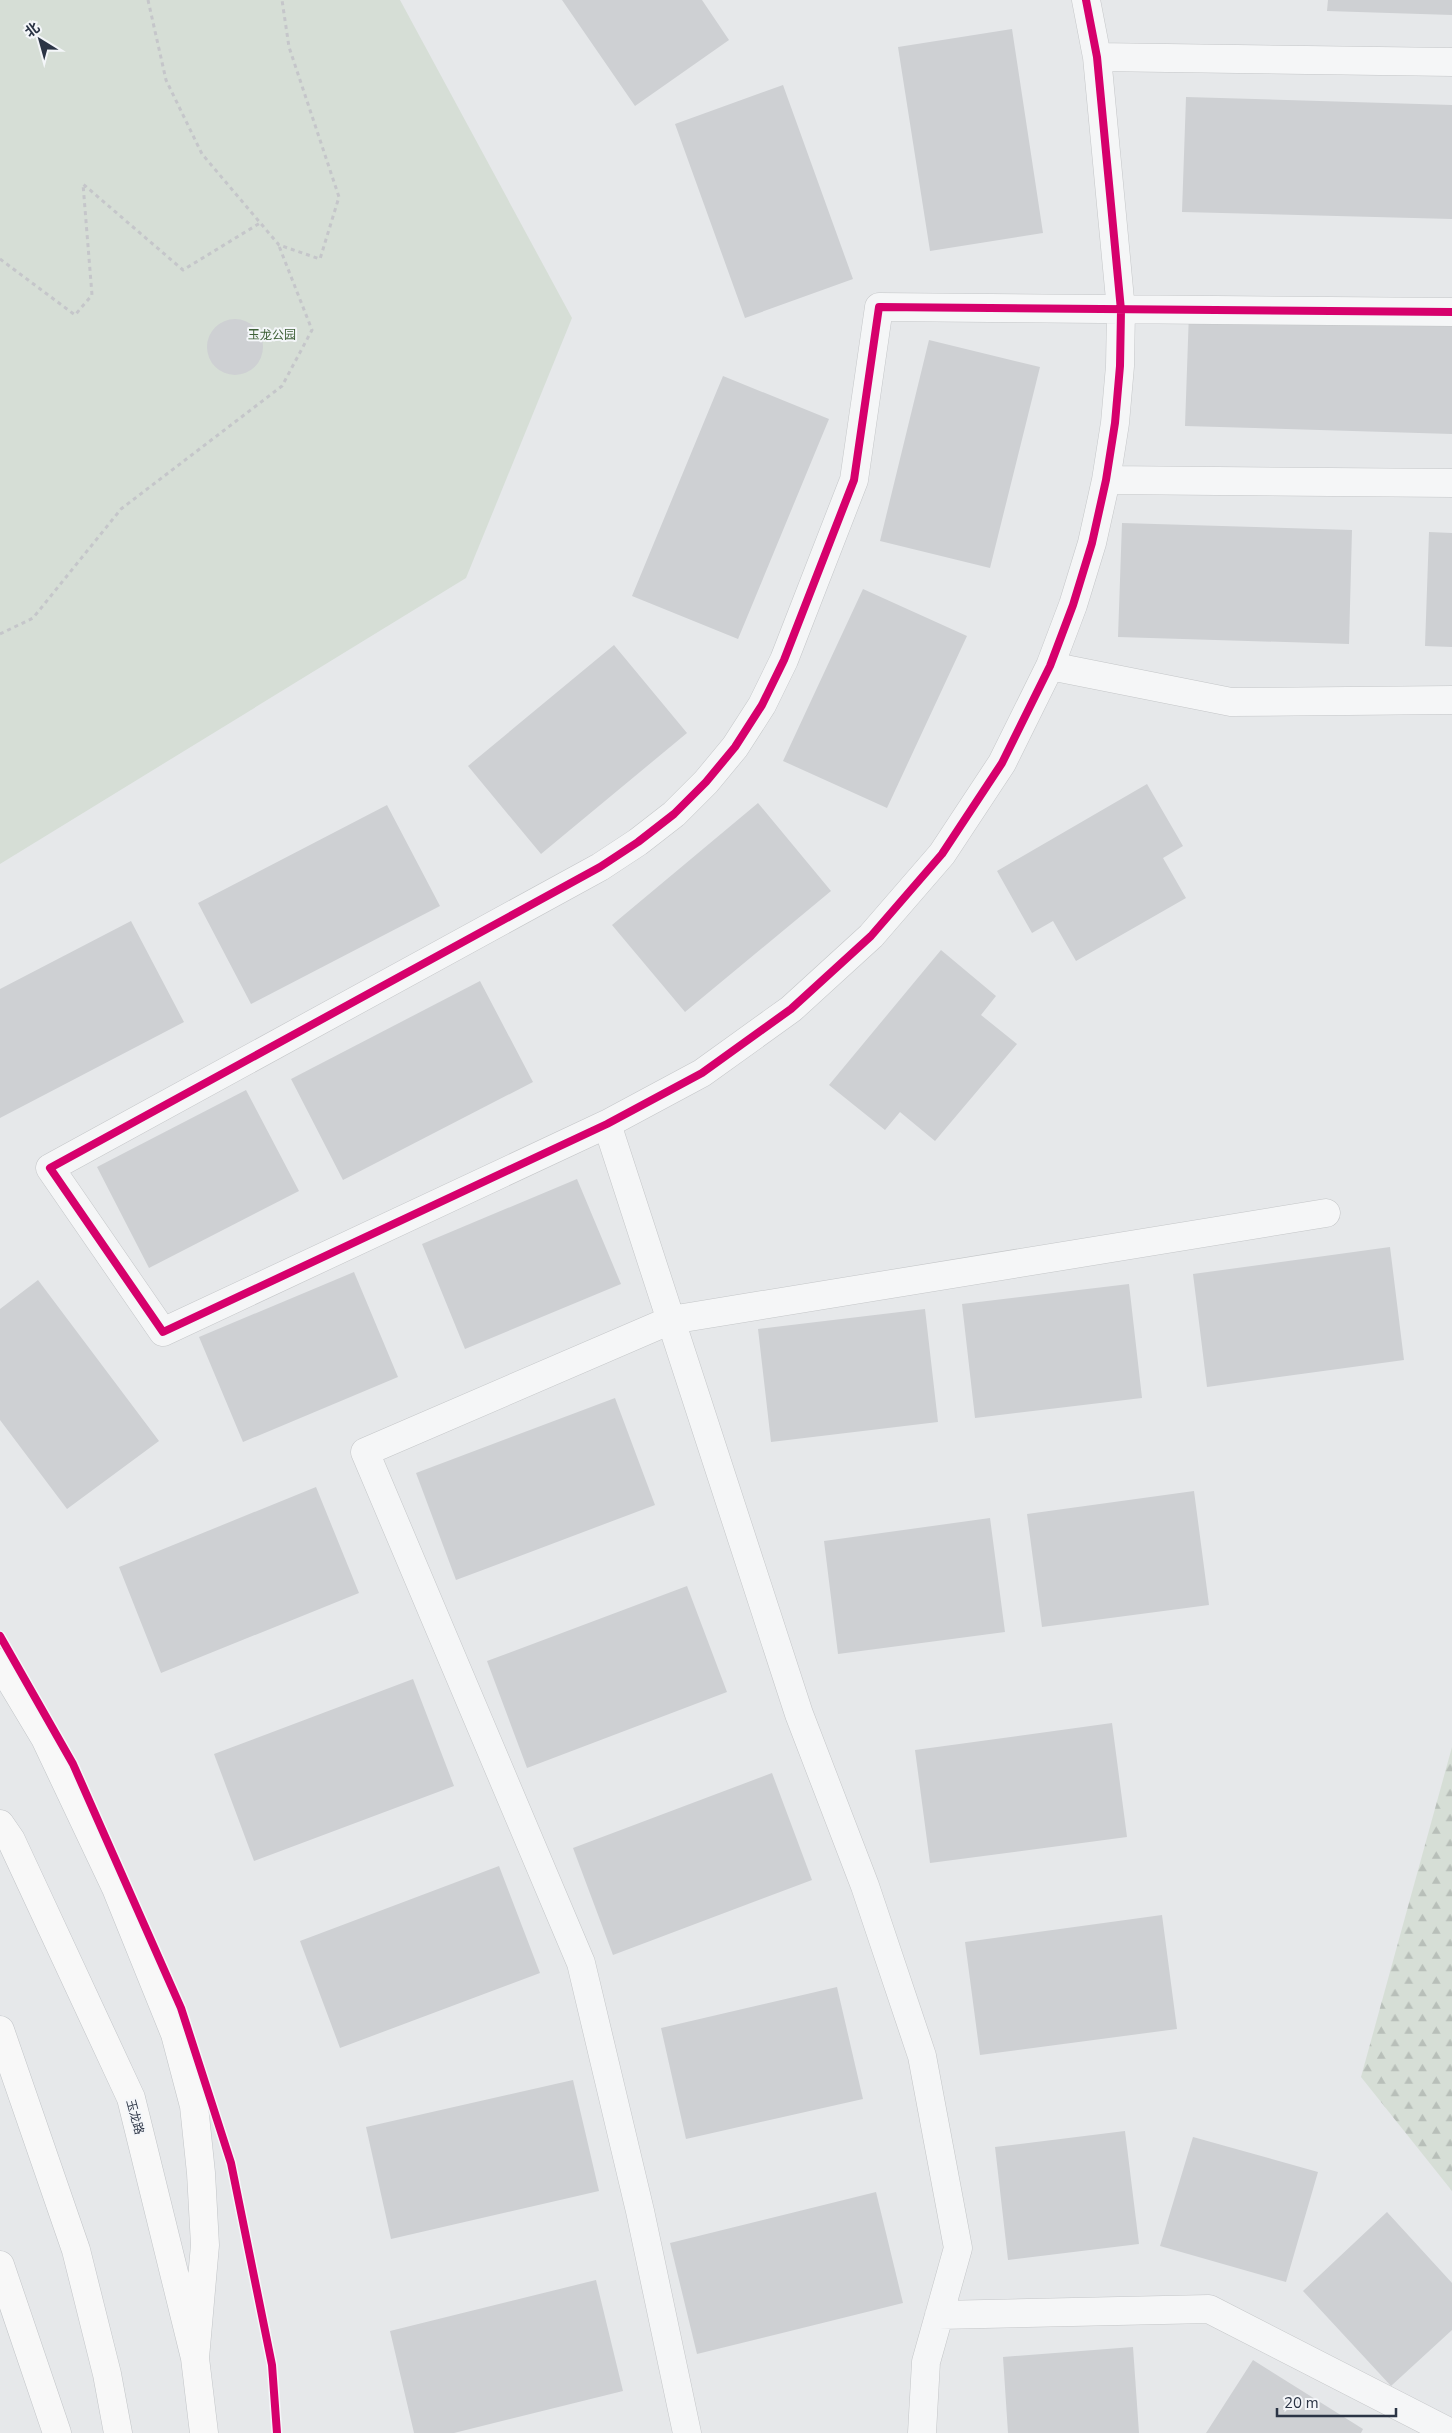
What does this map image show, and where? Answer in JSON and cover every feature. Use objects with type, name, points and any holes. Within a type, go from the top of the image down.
[{"type":"main road","points":[[0,1663],[44,1738],[116,1888],[175,2034],[194,2106],[202,2182],[205,2246],[195,2358]]},
{"type":"main road","name":"玉龙路","points":[[0,1824],[10,1840],[131,2098],[195,2358],[204,2433]]},
{"type":"main road","points":[[0,2030],[76,2250],[107,2374],[118,2433]]},
{"type":"main road","points":[[0,2265],[56,2433]]},
{"type":"street","points":[[1086,0],[1097,57],[1121,310],[1118,385],[1106,480],[1092,543],[1073,605],[1050,666],[1002,763],[942,854],[871,936],[791,1009],[702,1073],[607,1124],[163,1332],[50,1168],[600,867],[638,842],[674,814],[706,782],[735,747],[762,705],[784,660],[854,480],[879,307],[1121,310],[1452,312]]},
{"type":"street","points":[[1097,57],[1452,62]]},
{"type":"street","points":[[1106,480],[1452,483]]},
{"type":"street","points":[[1050,666],[1232,702],[1452,700]]},
{"type":"street","points":[[607,1124],[799,1714],[865,1886],[922,2056],[958,2248],[926,2362],[922,2433]]},
{"type":"street","points":[[687,2433],[640,2211],[580,1963],[365,1452],[671,1320],[1326,1213]]},
{"type":"street","points":[[939,2315],[1209,2309],[1451,2433]]},
{"type":"path","points":[[0,634],[33,618],[121,509],[282,386],[312,330],[279,245],[202,154],[166,80],[148,0]]},
{"type":"path","points":[[279,245],[320,259],[339,197],[290,47],[282,0]]},
{"type":"path","points":[[0,259],[75,315],[92,296],[83,184],[182,270],[260,223]]},
{"type":"green space","name":"玉龙公园","points":[[0,0],[400,0],[572,318],[466,578],[0,864]]},
{"type":"green space","points":[[1452,1747],[1452,2191],[1361,2077]]},
{"type":"building","points":[[562,0],[702,0],[729,40],[635,106]]},
{"type":"building","points":[[1328,0],[1452,0],[1452,15],[1327,11]]},
{"type":"building","points":[[1012,29],[1043,233],[930,251],[898,47]]},
{"type":"building","points":[[783,85],[853,279],[745,318],[675,124]]},
{"type":"building","points":[[1186,97],[1452,105],[1452,219],[1182,212]]},
{"type":"building","points":[[1189,312],[1452,320],[1452,434],[1185,426]]},
{"type":"building","points":[[229,319],[241,319],[251,323],[259,331],[263,347],[259,363],[251,371],[241,375],[229,375],[219,371],[211,363],[207,353],[207,341],[211,331],[219,323]]},
{"type":"building","points":[[929,340],[1040,367],[990,568],[880,541]]},
{"type":"building","points":[[723,376],[829,419],[738,639],[632,596]]},
{"type":"building","points":[[1122,523],[1352,530],[1349,644],[1118,637]]},
{"type":"building","points":[[1429,532],[1452,533],[1452,647],[1425,646]]},
{"type":"building","points":[[863,589],[967,636],[887,808],[783,761]]},
{"type":"building","points":[[614,645],[687,733],[541,854],[468,766]]},
{"type":"building","points":[[1147,784],[1183,846],[1163,858],[1186,898],[1076,961],[1053,921],[1032,933],[997,871]]},
{"type":"building","points":[[758,803],[831,891],[685,1012],[612,925]]},
{"type":"building","points":[[387,805],[440,906],[251,1004],[198,903]]},
{"type":"building","points":[[131,921],[184,1022],[0,1118],[0,989]]},
{"type":"building","points":[[941,950],[996,996],[981,1015],[1017,1044],[935,1141],[900,1112],[885,1130],[829,1085]]},
{"type":"building","points":[[480,981],[533,1082],[343,1180],[291,1079]]},
{"type":"building","points":[[246,1090],[299,1191],[149,1268],[97,1167]]},
{"type":"building","points":[[577,1179],[621,1284],[465,1349],[422,1244]]},
{"type":"building","points":[[1390,1247],[1404,1360],[1207,1387],[1193,1274]]},
{"type":"building","points":[[354,1272],[398,1377],[243,1442],[199,1337]]},
{"type":"building","points":[[38,1280],[159,1441],[67,1509],[0,1420],[0,1309]]},
{"type":"building","points":[[1129,1284],[1142,1398],[975,1418],[962,1304]]},
{"type":"building","points":[[925,1309],[938,1422],[771,1442],[758,1329]]},
{"type":"building","points":[[615,1398],[655,1505],[456,1580],[416,1473]]},
{"type":"building","points":[[316,1487],[359,1593],[161,1673],[119,1567]]},
{"type":"building","points":[[1194,1491],[1209,1605],[1042,1627],[1027,1514]]},
{"type":"building","points":[[990,1518],[1005,1632],[838,1654],[824,1541]]},
{"type":"building","points":[[687,1586],[727,1692],[527,1768],[487,1661]]},
{"type":"building","points":[[413,1679],[454,1786],[254,1861],[214,1754]]},
{"type":"building","points":[[1112,1723],[1127,1837],[930,1863],[915,1750]]},
{"type":"building","points":[[772,1773],[812,1880],[613,1955],[573,1848]]},
{"type":"building","points":[[499,1866],[540,1973],[340,2048],[300,1941]]},
{"type":"building","points":[[1162,1915],[1177,2029],[980,2055],[965,1942]]},
{"type":"building","points":[[837,1987],[863,2099],[686,2139],[661,2028]]},
{"type":"building","points":[[573,2080],[599,2191],[391,2239],[366,2127]]},
{"type":"building","points":[[1125,2131],[1139,2244],[1008,2260],[995,2147]]},
{"type":"building","points":[[1193,2137],[1318,2172],[1286,2282],[1160,2246]]},
{"type":"building","points":[[876,2192],[903,2303],[697,2354],[670,2243]]},
{"type":"building","points":[[1387,2212],[1452,2283],[1452,2330],[1391,2386],[1303,2291]]},
{"type":"building","points":[[596,2280],[623,2391],[454,2433],[414,2433],[390,2331]]},
{"type":"building","points":[[1133,2347],[1139,2433],[1008,2433],[1003,2357]]},
{"type":"building","points":[[1253,2360],[1363,2429],[1361,2433],[1206,2433]]},
{"type":"cycle path","points":[[1086,0],[1097,57],[1121,310],[1120,366],[1115,423],[1106,480],[1092,543],[1073,605],[1050,666],[1002,763],[942,854],[871,936],[791,1009],[702,1073],[607,1124],[163,1332],[50,1168],[600,867],[638,842],[674,814],[706,782],[735,747],[762,705],[784,660],[854,480],[879,307],[1452,312]]},
{"type":"cycle path","points":[[0,1636],[73,1764],[181,2008],[231,2163],[272,2365],[277,2433]]}]
